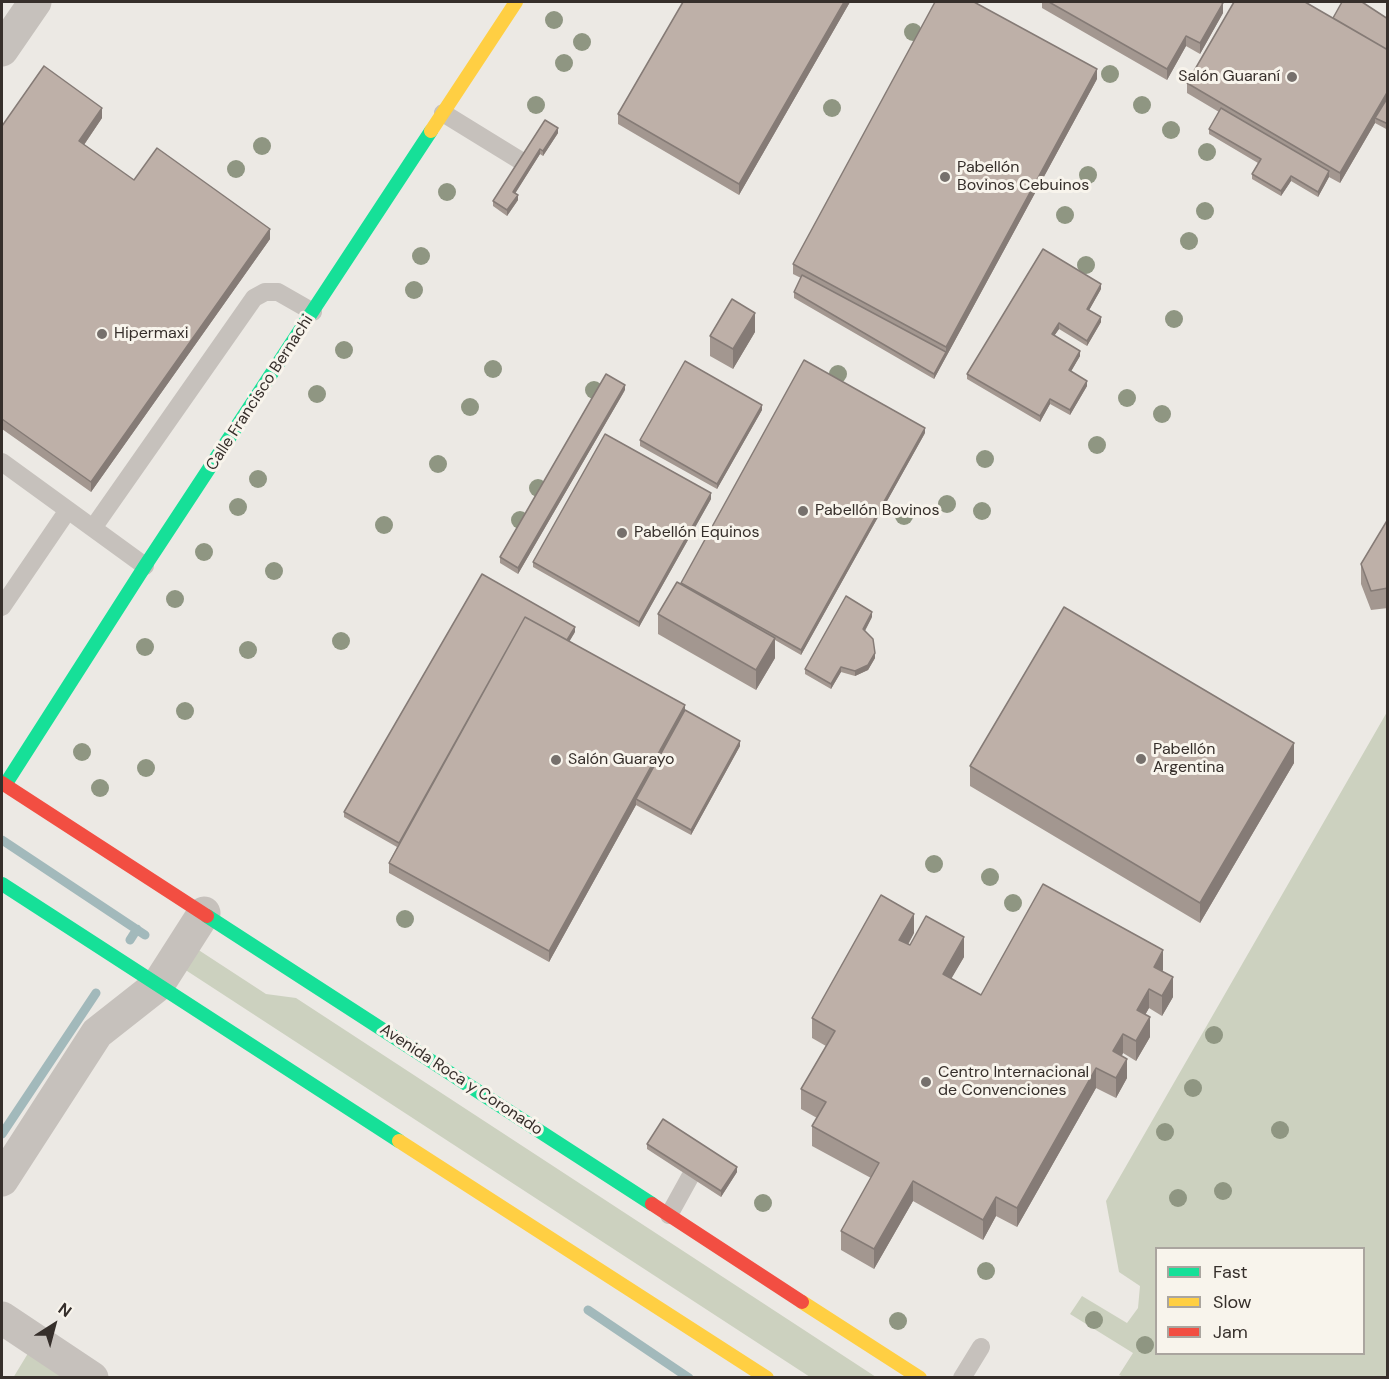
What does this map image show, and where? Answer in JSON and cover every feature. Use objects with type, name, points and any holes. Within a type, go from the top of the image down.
[{"type":"main road","name":"Calle Francisco Bernachi","points":[[3,784],[516,2]]},
{"type":"main road","name":"Avenida Roca y Coronado","points":[[3,784],[920,1377]]},
{"type":"main road","points":[[2,884],[767,1377]]},
{"type":"street","points":[[2,50],[35,2]]},
{"type":"street","points":[[2,1180],[97,1034],[158,985],[204,913]]},
{"type":"street","points":[[2,1318],[92,1377]]},
{"type":"lane","points":[[444,113],[521,161]]},
{"type":"lane","points":[[93,528],[254,298],[265,292],[278,292],[313,312]]},
{"type":"lane","points":[[2,462],[146,566]]},
{"type":"lane","points":[[2,607],[68,510]]},
{"type":"lane","points":[[669,1215],[690,1177]]},
{"type":"lane","points":[[962,1377],[981,1347]]},
{"type":"green space","points":[[1387,712],[1387,1377],[1124,1377],[1119,1375],[1133,1353],[1070,1314],[1082,1296],[1127,1323],[1138,1308],[1140,1286],[1119,1272],[1106,1201]]},
{"type":"green space","points":[[197,949],[266,994],[296,998],[876,1377],[810,1377],[184,969]]},
{"type":"green space","points":[[30,1350],[71,1378],[13,1378]]},
{"type":"building","points":[[683,2],[844,2],[739,184],[618,114]]},
{"type":"building","name":"Pabellón Bovinos Cebuinos","points":[[935,2],[974,2],[1097,69],[946,347],[793,264]]},
{"type":"building","points":[[1049,2],[1223,3],[1200,43],[1186,36],[1167,69]]},
{"type":"building","name":"Salón Guaraní","points":[[1234,2],[1305,2],[1388,50],[1388,91],[1340,173],[1187,83]]},
{"type":"building","points":[[1342,2],[1362,2],[1388,19],[1388,50],[1333,18]]},
{"type":"building","name":"Hipermaxi","points":[[44,66],[102,108],[79,141],[134,180],[157,148],[270,229],[91,482],[2,419],[2,126]]},
{"type":"building","points":[[1388,97],[1388,124],[1375,118]]},
{"type":"building","points":[[1221,108],[1329,171],[1318,192],[1291,176],[1281,191],[1252,174],[1261,159],[1209,129]]},
{"type":"building","points":[[545,120],[558,128],[543,151],[540,149],[513,192],[518,195],[507,210],[493,201]]},
{"type":"building","points":[[1043,249],[1101,284],[1087,309],[1101,317],[1087,341],[1059,323],[1052,334],[1080,351],[1069,370],[1087,381],[1070,410],[1050,399],[1040,416],[967,374]]},
{"type":"building","points":[[802,275],[946,352],[934,374],[794,292]]},
{"type":"building","points":[[732,299],[755,313],[733,349],[710,336]]},
{"type":"building","name":"Pabellón Bovinos","points":[[804,360],[925,428],[801,650],[681,583]]},
{"type":"building","name":"Pabellón Equinos","points":[[685,361],[762,405],[717,484],[640,440]]},
{"type":"building","points":[[606,374],[625,385],[518,568],[500,557]]},
{"type":"building","name":"Pabellón Equinos","points":[[605,434],[711,493],[639,622],[533,562]]},
{"type":"building","points":[[1388,519],[1388,588],[1371,591],[1361,564]]},
{"type":"building","points":[[482,574],[575,627],[567,640],[525,617],[399,843],[344,812]]},
{"type":"building","points":[[677,582],[775,638],[756,670],[658,614]]},
{"type":"building","points":[[846,596],[872,612],[863,629],[873,639],[875,653],[868,665],[855,671],[841,667],[831,684],[805,669]]},
{"type":"building","name":"Pabellón Argentina","points":[[1064,607],[1294,743],[1200,903],[970,766]]},
{"type":"building","name":"Salón Guarayo","points":[[525,617],[685,705],[549,951],[389,863]]},
{"type":"building","points":[[685,710],[740,741],[691,830],[636,799]]},
{"type":"building","name":"Centro Internacional de Convenciones","points":[[1043,884],[1163,950],[1154,967],[1173,977],[1162,996],[1149,989],[1137,1010],[1150,1017],[1136,1041],[1123,1034],[1113,1051],[1127,1059],[1116,1078],[1096,1068],[1017,1208],[996,1197],[983,1220],[913,1181],[874,1249],[841,1231],[879,1163],[812,1126],[826,1102],[801,1089],[835,1031],[812,1018],[881,895],[914,914],[899,940],[910,945],[926,916],[964,937],[943,974],[981,995]]},
{"type":"building","points":[[663,1119],[737,1167],[721,1191],[647,1144]]},
{"type":"waterway","points":[[2,840],[145,935]]},
{"type":"waterway","points":[[130,940],[137,929]]},
{"type":"waterway","points":[[2,1134],[96,993]]},
{"type":"waterway","points":[[588,1310],[689,1378]]},
{"type":"traffic: fast","points":[[5,785],[145,566],[431,131]]},
{"type":"traffic: fast","points":[[2,884],[399,1141]]},
{"type":"traffic: fast","points":[[207,916],[652,1204]]},
{"type":"traffic: slow","points":[[431,131],[516,2]]},
{"type":"traffic: slow","points":[[399,1141],[767,1378]]},
{"type":"traffic: slow","points":[[802,1302],[920,1378]]},
{"type":"traffic: jam","points":[[2,783],[207,916]]},
{"type":"traffic: jam","points":[[652,1204],[802,1302]]},
{"type":"place","name":"Salón Guaraní","points":[[1292,77]]},
{"type":"place","name":"Pabellón Bovinos Cebuinos","points":[[945,177]]},
{"type":"place","name":"Hipermaxi","points":[[102,334]]},
{"type":"place","name":"Pabellón Bovinos","points":[[803,511]]},
{"type":"place","name":"Pabellón Equinos","points":[[622,533]]},
{"type":"place","name":"Pabellón Argentina","points":[[1141,759]]},
{"type":"place","name":"Salón Guarayo","points":[[556,760]]},
{"type":"place","name":"Centro Internacional de Convenciones","points":[[926,1082]]}]
